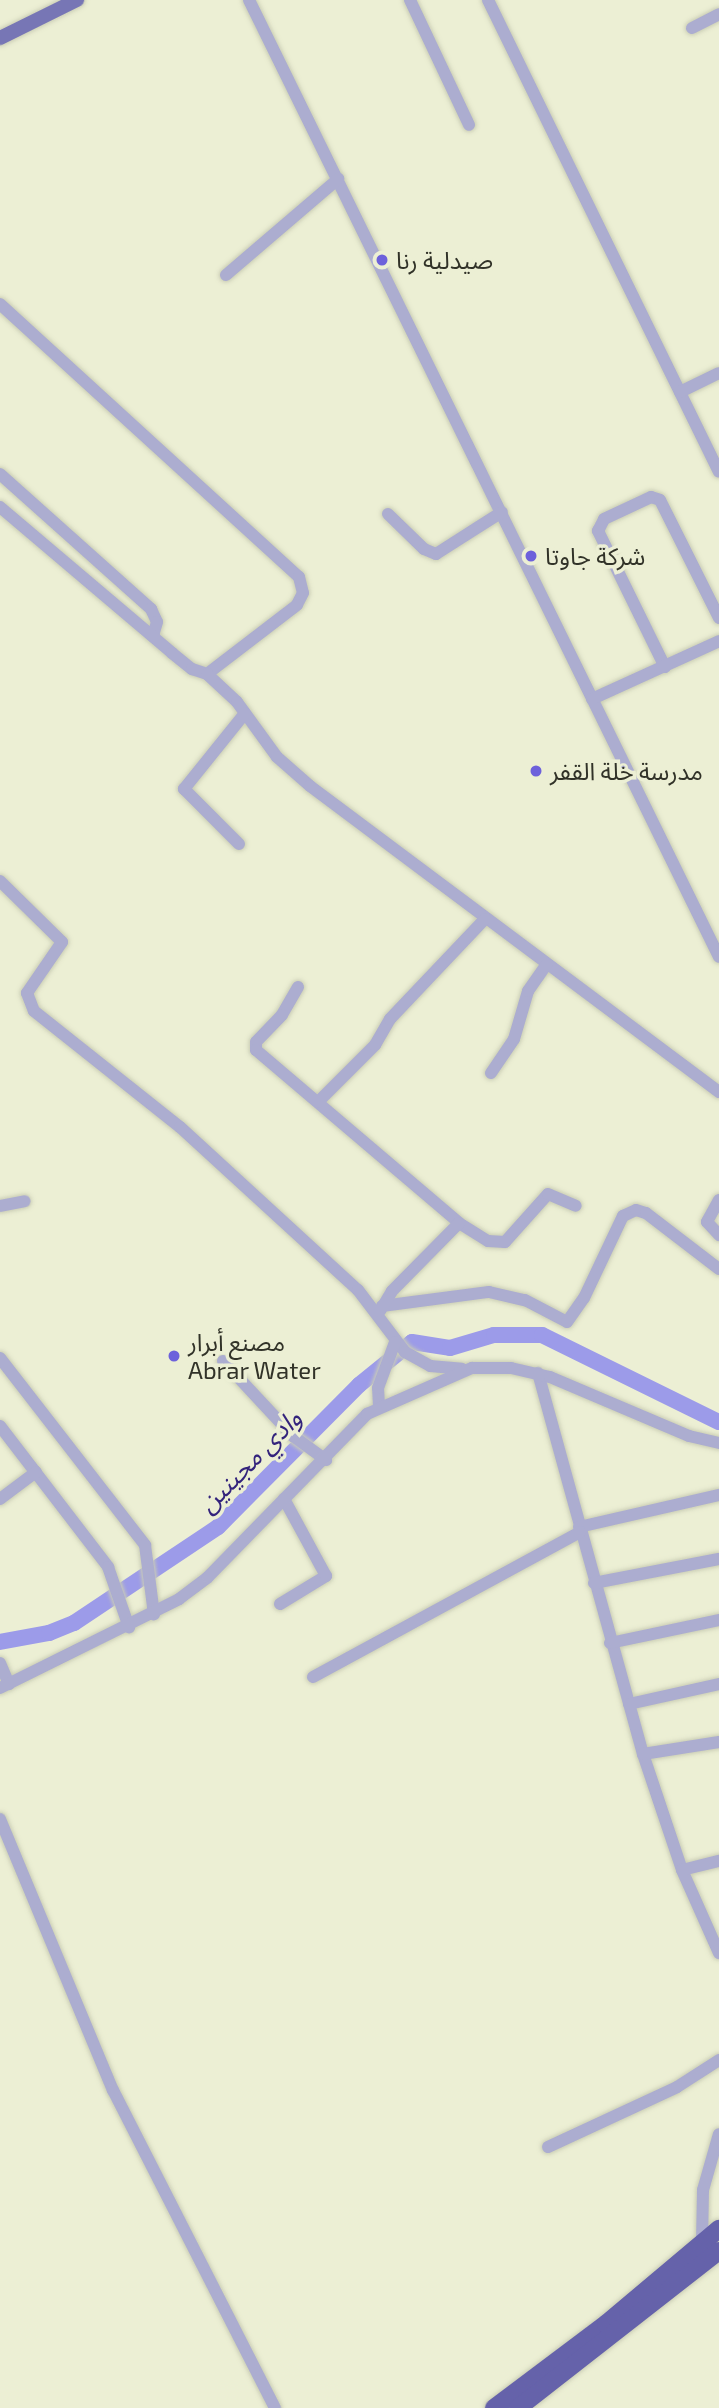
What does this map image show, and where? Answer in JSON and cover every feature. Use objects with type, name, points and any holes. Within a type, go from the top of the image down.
[{"type":"highway","points":[[494,2408],[606,2324],[719,2229]]},
{"type":"highway","points":[[518,2408],[719,2251]]},
{"type":"main road","points":[[0,38],[77,0]]},
{"type":"street","points":[[249,0],[719,957]]},
{"type":"street","points":[[410,0],[469,125]]},
{"type":"street","points":[[488,0],[719,472]]},
{"type":"street","points":[[692,28],[719,14]]},
{"type":"street","points":[[226,275],[338,179]]},
{"type":"street","points":[[0,304],[299,577],[303,593],[297,605],[207,674]]},
{"type":"street","points":[[680,393],[719,373]]},
{"type":"street","points":[[0,474],[151,609],[157,622],[153,636]]},
{"type":"street","points":[[665,667],[598,531],[604,519],[651,497],[660,500],[719,618]]},
{"type":"street","points":[[0,507],[192,669],[207,674],[245,713],[277,757],[294,771],[485,919],[719,1092]]},
{"type":"street","points":[[388,514],[424,549],[436,554],[502,512]]},
{"type":"street","points":[[592,699],[719,641]]},
{"type":"street","points":[[239,844],[184,789],[245,713]]},
{"type":"street","points":[[0,881],[62,942],[27,993],[34,1012],[180,1127],[381,1310],[400,1347],[439,1369],[472,1368],[538,1373],[689,1436],[719,1443]]},
{"type":"street","points":[[318,1102],[375,1045],[390,1019],[485,919]]},
{"type":"street","points":[[491,1073],[514,1039],[528,991],[546,965]]},
{"type":"street","points":[[298,987],[282,1015],[254,1045],[459,1223],[488,1241],[505,1242],[548,1194],[576,1206]]},
{"type":"street","points":[[719,1200],[707,1222],[719,1234]]},
{"type":"street","points":[[0,1206],[25,1201]]},
{"type":"street","points":[[381,1310],[489,1292],[525,1300],[567,1322],[584,1297],[623,1216],[636,1210],[646,1213],[719,1269]]},
{"type":"street","points":[[381,1310],[459,1223]]},
{"type":"street","points":[[379,1406],[377,1388],[388,1361],[400,1347]]},
{"type":"street","points":[[0,1358],[141,1539],[149,1557],[154,1614]]},
{"type":"street","points":[[223,1361],[293,1436],[320,1457]]},
{"type":"street","points":[[0,1662],[4,1686],[154,1614],[208,1577],[284,1499],[320,1457],[379,1406],[472,1368]]},
{"type":"street","points":[[538,1373],[610,1643],[643,1754],[682,1870],[719,1953]]},
{"type":"street","points":[[0,1426],[108,1567],[117,1586],[129,1627]]},
{"type":"street","points":[[0,1499],[36,1472]]},
{"type":"street","points":[[313,1677],[580,1530],[719,1495]]},
{"type":"street","points":[[280,1604],[326,1576],[284,1499]]},
{"type":"street","points":[[594,1583],[719,1559]]},
{"type":"street","points":[[610,1643],[719,1619]]},
{"type":"street","points":[[629,1704],[719,1684]]},
{"type":"street","points":[[643,1754],[719,1742]]},
{"type":"street","points":[[0,1819],[113,2090],[275,2408]]},
{"type":"street","points":[[682,1870],[719,1861]]},
{"type":"street","points":[[548,2147],[677,2087],[719,2060]]},
{"type":"street","points":[[702,2242],[703,2190],[719,2134]]},
{"type":"waterway","name":"وادي مجينين","points":[[0,1642],[49,1633],[74,1623],[218,1527],[359,1385],[412,1342],[450,1348],[494,1335],[542,1335],[719,1422]]},
{"type":"place","name":"صيدلية رنا","points":[[382,260]]},
{"type":"place","name":"شركة جاوتا","points":[[531,556]]},
{"type":"place","name":"مدرسة خلة القفر","points":[[536,771]]},
{"type":"place","name":"مصنع أبرار Abrar Water","points":[[174,1356]]}]
